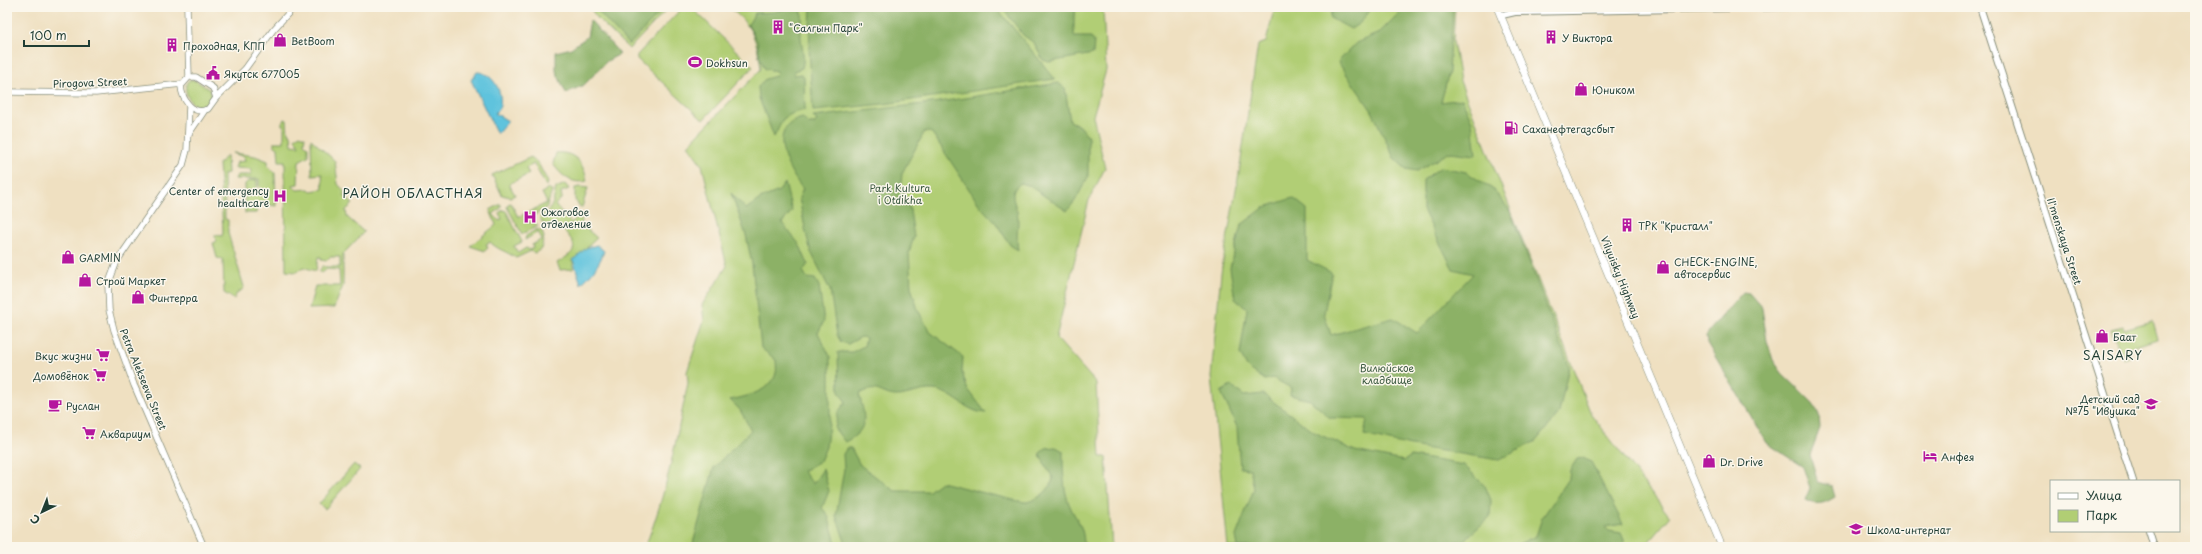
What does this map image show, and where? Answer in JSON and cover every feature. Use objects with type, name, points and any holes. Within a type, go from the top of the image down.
[{"type":"main road","name":"Vilyuisky Highway","points":[[1497,7],[1722,547]]},
{"type":"main road","points":[[1502,16],[1515,12],[1790,7]]},
{"type":"main road","name":"Il'menskaya Street","points":[[1980,7],[2133,480]]},
{"type":"main road","points":[[2149,532],[2154,547]]},
{"type":"street","points":[[182,92],[182,84],[189,77],[187,7]]},
{"type":"street","points":[[174,86],[182,92],[189,106],[195,110],[205,110],[214,103],[216,98],[245,69],[273,30],[294,7]]},
{"type":"street","points":[[189,77],[202,80],[219,91],[224,90]]},
{"type":"street","name":"Pirogova Street","points":[[7,92],[96,93],[182,84]]},
{"type":"street","points":[[213,88],[216,98]]},
{"type":"street","name":"Petra Alekseeva Street","points":[[189,106],[188,135],[183,165],[117,261],[110,277],[108,294],[114,330],[132,380],[204,547]]},
{"type":"street","name":"Petra Alekseeva Street","points":[[188,135],[205,110]]},
{"type":"green space","points":[[589,7],[669,7],[629,49],[599,20]]},
{"type":"green space","points":[[594,7],[665,7],[629,45]]},
{"type":"green space","name":"Dokhsun","points":[[683,7],[691,7],[753,67],[703,120],[637,59],[637,55]]},
{"type":"green space","name":"Park Kultura i Otdikha","points":[[728,7],[1103,7],[1106,70],[1093,116],[1105,168],[1089,200],[1056,338],[1096,383],[1100,457],[1106,457],[1112,547],[645,547],[653,527],[670,466],[688,383],[687,372],[704,320],[702,305],[727,266],[702,165],[688,145],[761,69],[758,49],[748,26]]},
{"type":"green space","points":[[792,7],[801,9],[802,13],[801,35],[803,64],[802,68],[794,71],[794,75],[802,74],[804,77],[805,109],[791,114],[783,119],[774,137],[759,98],[758,87],[765,79],[776,76],[777,71],[765,69],[760,58],[757,41],[748,25],[755,13],[774,12]]},
{"type":"green space","points":[[811,7],[996,7],[1055,79],[884,104],[813,111],[809,48]]},
{"type":"green space","points":[[1002,7],[1077,7],[1074,15],[1074,37],[1091,37],[1094,41],[1093,54],[1049,62],[1043,60],[1034,43],[1023,35]]},
{"type":"green space","name":"Вилюйское кладбище","points":[[1279,7],[1455,7],[1453,41],[1460,81],[1591,414],[1670,517],[1644,547],[1228,547],[1211,377],[1221,273],[1239,173],[1258,45],[1266,42],[1273,14]]},
{"type":"green space","points":[[1332,7],[1373,7],[1360,23],[1351,29],[1330,18]]},
{"type":"green space","points":[[1405,7],[1453,7],[1449,72],[1441,102],[1462,99],[1472,122],[1476,155],[1450,152],[1417,171],[1406,169],[1394,158],[1372,111],[1338,62],[1356,43],[1379,33]]},
{"type":"green space","points":[[590,20],[620,54],[607,61],[584,85],[566,93],[556,71],[556,52],[571,48],[587,37]]},
{"type":"green space","points":[[190,80],[195,80],[210,90],[212,96],[207,105],[197,107],[189,99],[186,92],[186,85]]},
{"type":"green space","points":[[1058,83],[1065,88],[1070,121],[1080,126],[1088,136],[1088,177],[1075,201],[1067,211],[1028,185],[1021,183],[1016,187],[1013,195],[1018,219],[1018,250],[1010,245],[996,223],[980,206],[932,133],[925,131],[902,173],[901,184],[910,210],[914,237],[909,252],[911,287],[918,310],[930,332],[963,357],[962,372],[967,388],[986,413],[968,408],[940,391],[929,390],[897,396],[875,390],[865,391],[859,394],[863,409],[864,422],[859,432],[845,442],[835,429],[838,412],[846,402],[839,392],[838,352],[852,352],[864,346],[866,338],[861,337],[848,344],[841,342],[837,335],[830,290],[811,252],[806,233],[799,198],[803,189],[791,171],[783,149],[782,139],[785,130],[791,123],[803,118],[808,124],[814,124],[817,120],[813,117],[940,102]]},
{"type":"green space","points":[[285,119],[287,120],[288,133],[291,135],[292,145],[299,146],[295,138],[300,135],[305,137],[304,143],[308,147],[308,156],[299,161],[298,184],[293,185],[294,187],[297,190],[309,189],[311,191],[323,189],[322,174],[312,175],[311,139],[335,161],[338,184],[344,191],[344,196],[353,204],[346,210],[347,217],[364,232],[343,254],[343,286],[334,308],[309,309],[315,286],[340,286],[339,270],[327,269],[322,273],[319,272],[323,265],[325,267],[340,267],[340,257],[330,257],[326,261],[321,260],[321,257],[318,257],[316,271],[303,267],[296,272],[286,271],[285,161],[279,161],[278,148],[274,145],[274,142],[284,142],[284,125],[282,125],[282,122]]},
{"type":"green space","points":[[233,153],[255,156],[268,161],[268,166],[275,173],[276,206],[258,203],[256,213],[245,213],[245,184],[248,181],[257,180],[255,192],[260,194],[262,190],[259,187],[259,179],[235,179],[237,175],[251,175],[251,169],[235,168],[237,162],[245,161],[244,157]]},
{"type":"green space","points":[[556,153],[573,156],[581,164],[587,181],[576,182],[559,172],[553,164]]},
{"type":"green space","points":[[227,156],[228,173],[224,174],[225,219],[228,220],[228,233],[244,287],[237,293],[234,299],[224,293],[223,259],[217,258],[213,243],[216,242],[215,235],[222,236],[223,232],[219,163]]},
{"type":"green space","points":[[531,157],[538,163],[548,182],[547,186],[534,164],[526,168],[529,174],[509,184],[515,195],[510,197],[502,195],[492,175]]},
{"type":"green space","points":[[1441,167],[1466,172],[1494,190],[1510,211],[1569,366],[1559,413],[1536,441],[1499,460],[1411,446],[1364,435],[1367,419],[1330,418],[1310,400],[1290,395],[1291,388],[1273,378],[1265,380],[1247,367],[1240,354],[1247,309],[1235,299],[1230,268],[1241,225],[1265,207],[1293,198],[1307,209],[1307,260],[1332,273],[1324,313],[1331,335],[1393,318],[1417,333],[1473,274],[1453,269],[1423,210],[1423,180]]},
{"type":"green space","points":[[785,183],[792,211],[782,223],[799,244],[808,264],[803,271],[807,278],[815,279],[819,286],[824,321],[818,333],[830,356],[830,416],[826,447],[820,461],[803,471],[813,484],[823,469],[829,491],[822,508],[828,515],[837,547],[692,547],[714,467],[751,430],[740,410],[730,400],[750,395],[764,389],[773,379],[776,372],[776,360],[761,348],[752,264],[746,235],[731,193],[746,209],[760,199],[779,191]]},
{"type":"green space","points":[[565,184],[569,189],[561,192],[562,198],[555,205],[571,223],[581,214],[582,225],[597,238],[573,260],[573,269],[560,270],[557,263],[572,252],[574,248],[572,240],[555,224],[547,225],[540,219],[541,215],[551,207],[556,188]]},
{"type":"green space","points":[[548,188],[552,191],[547,207],[533,216],[526,216],[527,222],[534,222],[538,226],[522,234],[507,207],[508,204],[511,203],[518,217],[547,203],[542,193]]},
{"type":"green space","points":[[575,188],[588,188],[582,207],[580,207],[575,200]]},
{"type":"green space","points":[[501,204],[501,208],[493,214],[499,221],[502,219],[499,213],[503,210],[506,211],[522,242],[514,246],[518,253],[526,248],[530,250],[533,248],[532,245],[542,239],[538,232],[525,240],[526,236],[537,229],[542,231],[544,237],[541,249],[535,253],[531,251],[516,258],[490,242],[486,244],[488,248],[485,251],[470,246],[496,225],[490,210]]},
{"type":"green space","points":[[1743,292],[1749,293],[1762,308],[1767,341],[1773,360],[1782,373],[1813,403],[1819,415],[1820,428],[1810,455],[1818,482],[1832,486],[1835,497],[1827,501],[1817,504],[1805,500],[1810,488],[1803,467],[1767,443],[1707,343],[1706,336],[1710,330]]},
{"type":"green space","points":[[2152,321],[2157,339],[2129,348],[2131,356],[2123,359],[2111,329],[2123,326],[2124,329]]},
{"type":"green space","points":[[1231,386],[1244,396],[1263,394],[1314,432],[1355,451],[1404,461],[1411,456],[1464,465],[1485,486],[1491,500],[1490,517],[1463,541],[1447,543],[1445,547],[1238,547],[1236,536],[1254,489],[1250,469],[1240,468],[1237,427],[1221,392]]},
{"type":"green space","points":[[1056,447],[1063,451],[1066,495],[1081,527],[1084,547],[847,547],[836,516],[844,469],[843,454],[847,448],[851,448],[860,465],[895,491],[929,491],[941,482],[1000,497],[1027,502],[1036,499],[1050,486],[1053,478],[1039,454],[1046,448]]},
{"type":"green space","points":[[1583,458],[1591,462],[1623,524],[1605,527],[1609,531],[1621,533],[1624,540],[1624,547],[1512,547],[1536,536],[1542,518],[1569,479],[1570,470],[1577,459]]},
{"type":"green space","points":[[354,464],[360,469],[325,509],[319,504]]},
{"type":"water","points":[[477,72],[487,75],[492,79],[500,94],[500,106],[495,113],[508,121],[497,134],[471,80]]},
{"type":"water","points":[[597,245],[604,251],[602,256],[595,269],[581,284],[573,260],[586,248]]},
{"type":"place","name":"\"Салгын Парк\"","points":[[778,27]]},
{"type":"place","name":"У Виктора","points":[[1551,37]]},
{"type":"place","name":"BetBoom","points":[[280,40]]},
{"type":"place","name":"Проходная, КПП","points":[[172,45]]},
{"type":"place","name":"Dokhsun","points":[[695,62]]},
{"type":"place","name":"Якутск 677005","points":[[213,73]]},
{"type":"place","name":"Юником","points":[[1581,89]]},
{"type":"place","name":"Саханефтегазсбыт","points":[[1511,128]]},
{"type":"place","name":"Center of emergency healthcare","points":[[280,196]]},
{"type":"place","name":"Ожоговое отделение","points":[[530,217]]},
{"type":"place","name":"ТРК \"Кристалл\"","points":[[1627,225]]},
{"type":"place","name":"GARMIN","points":[[68,257]]},
{"type":"place","name":"CHECK-ENGINE, автосервис","points":[[1663,267]]},
{"type":"place","name":"Строй Маркет","points":[[85,280]]},
{"type":"place","name":"Финтерра","points":[[138,297]]},
{"type":"place","name":"Баат","points":[[2102,336]]},
{"type":"place","name":"Вкус жизни","points":[[103,355]]},
{"type":"place","name":"Домовёнок","points":[[100,375]]},
{"type":"place","name":"Детский сад №75 \"Ивушка\"","points":[[2151,404]]},
{"type":"place","name":"Руслан","points":[[55,405]]},
{"type":"place","name":"Аквариум","points":[[89,433]]},
{"type":"place","name":"Анфея","points":[[1930,456]]},
{"type":"place","name":"Dr. Drive","points":[[1709,461]]},
{"type":"place","name":"Школа-интернат","points":[[1856,529]]},
{"type":"district","name":"РАЙОН ОБЛАСТНАЯ","points":[[413,193]]},
{"type":"district","name":"SAISARY","points":[[2113,355]]}]
